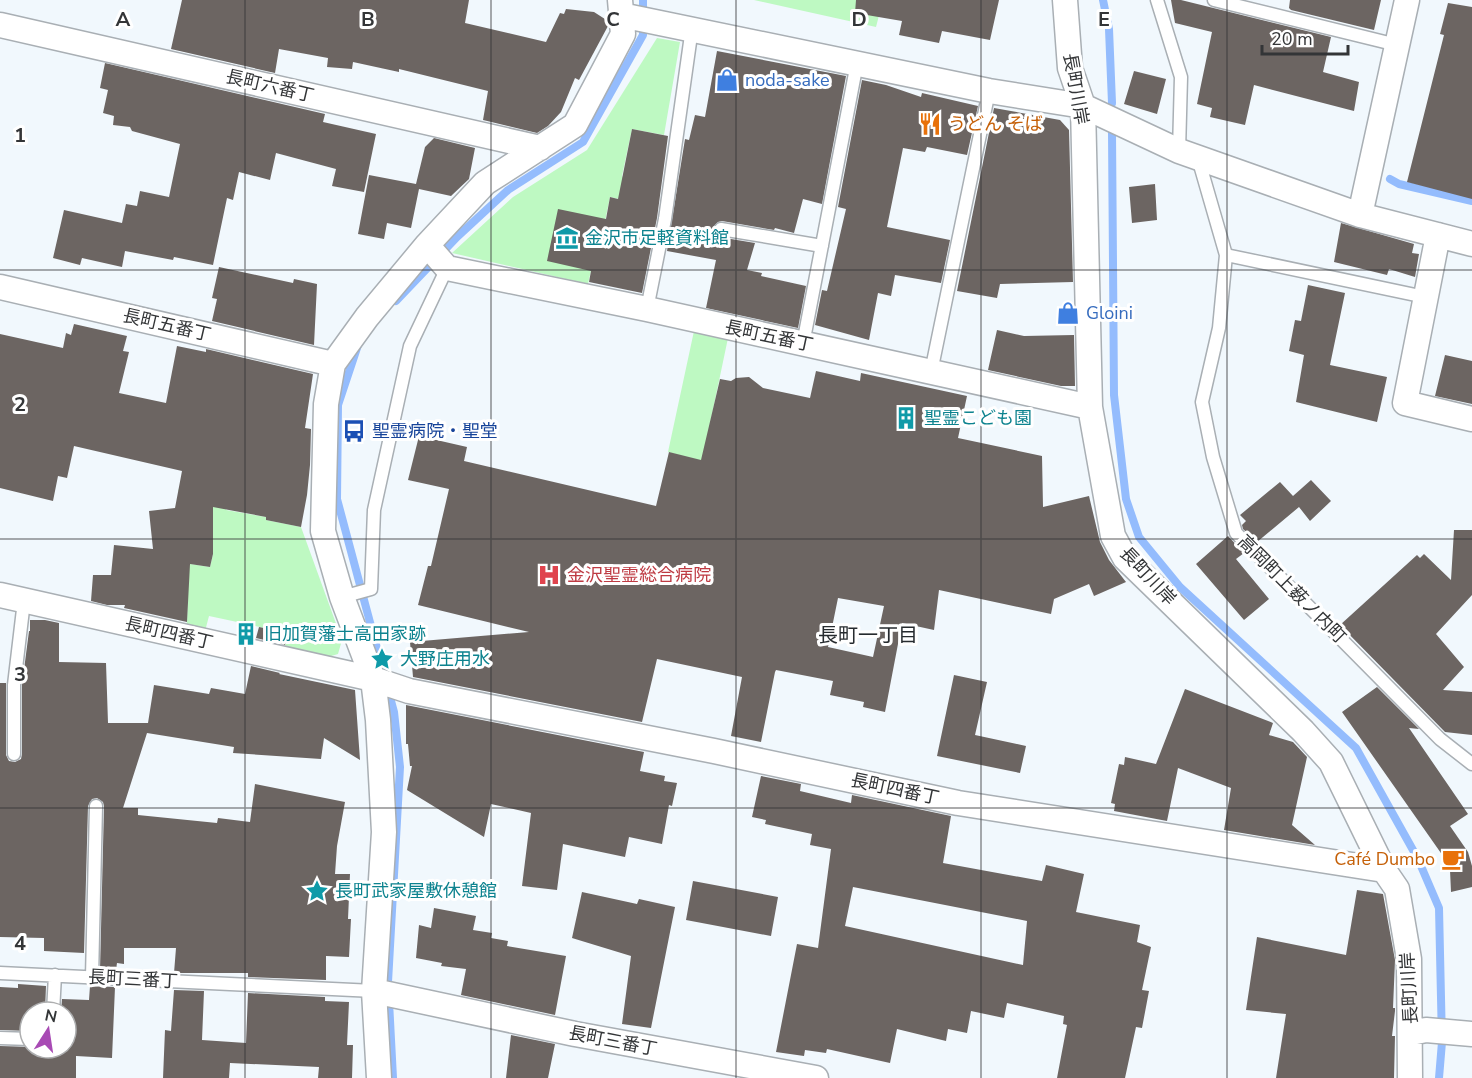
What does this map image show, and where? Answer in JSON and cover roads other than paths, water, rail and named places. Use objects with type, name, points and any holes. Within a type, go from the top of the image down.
[{"type":"street","name":"長町川岸","points":[[1065,0],[1070,68],[1083,106],[1090,407],[1113,536],[1125,558],[1303,731],[1330,762],[1384,870],[1397,889],[1418,1032],[1410,1078]]},
{"type":"street","points":[[1360,215],[1407,0]]},
{"type":"street","points":[[379,1078],[374,991],[384,832],[378,720],[373,679],[342,597],[323,531],[326,404],[333,364],[367,317],[427,245],[485,183],[575,125],[623,34],[620,8],[656,22],[989,91],[1083,106],[1188,154],[1360,215],[1472,244]]},
{"type":"street","name":"長町六番丁","points":[[0,25],[540,148]]},
{"type":"street","points":[[1438,235],[1405,403],[1472,419]]},
{"type":"street","points":[[427,245],[447,268]]},
{"type":"street","name":"長町五番丁","points":[[447,268],[647,309],[1090,407]]},
{"type":"street","name":"長町五番丁","points":[[0,287],[333,364]]},
{"type":"street","name":"長町四番丁","points":[[0,595],[373,679],[410,691],[714,751],[958,803],[1384,870]]},
{"type":"street","name":"長町三番丁","points":[[374,991],[575,1034],[816,1078]]},
{"type":"street","points":[[1418,1032],[1466,1034]]},
{"type":"lane","name":"高岡町上薮ノ内町","points":[[1157,0],[1181,77],[1188,154],[1226,255],[1219,328],[1202,402],[1213,457],[1236,534],[1440,739],[1472,764]]},
{"type":"lane","points":[[1214,0],[1397,45]]},
{"type":"lane","points":[[647,309],[665,219],[692,28]]},
{"type":"lane","points":[[803,344],[857,63]]},
{"type":"lane","points":[[931,372],[989,91]]},
{"type":"lane","points":[[721,229],[822,246]]},
{"type":"lane","points":[[1226,255],[1425,297]]},
{"type":"lane","points":[[342,597],[371,589],[374,510],[410,346],[447,268]]},
{"type":"lane","points":[[14,754],[14,685],[24,601]]},
{"type":"lane","points":[[92,977],[96,806]]},
{"type":"lane","name":"長町三番丁","points":[[0,973],[374,991]]},
{"type":"lane","points":[[54,1000],[55,975]]},
{"type":"lane","points":[[0,1038],[18,1039]]},
{"type":"waterway","points":[[396,301],[457,237],[508,190],[583,142],[643,35],[643,0]]},
{"type":"waterway","points":[[1103,0],[1109,29],[1112,103]]},
{"type":"waterway","points":[[1112,133],[1114,395],[1126,499],[1139,537],[1180,587],[1356,748],[1418,859],[1439,908],[1442,1042],[1439,1078]]},
{"type":"waterway","points":[[1390,179],[1399,184],[1472,201]]},
{"type":"waterway","points":[[358,345],[338,405],[337,499],[394,712],[400,767],[388,982],[393,1078]]},
{"type":"place","name":"noda-sake","points":[[727,80]]},
{"type":"place","name":"うどん そば","points":[[930,124]]},
{"type":"place","name":"金沢市足軽資料館","points":[[567,238]]},
{"type":"place","name":"Gloini","points":[[1068,313]]},
{"type":"place","name":"聖霊こども園","points":[[906,418]]},
{"type":"place","name":"聖霊病院・聖堂","points":[[354,431]]},
{"type":"place","name":"金沢聖霊総合病院","points":[[549,575]]},
{"type":"place","name":"旧加賀藩士高田家跡","points":[[246,634]]},
{"type":"place","name":"大野庄用水","points":[[382,659]]},
{"type":"place","name":"Café Dumbo","points":[[1453,859]]},
{"type":"place","name":"長町武家屋敷休憩館","points":[[317,891]]},
{"type":"district","name":"長町一丁目","points":[[868,635]]}]
